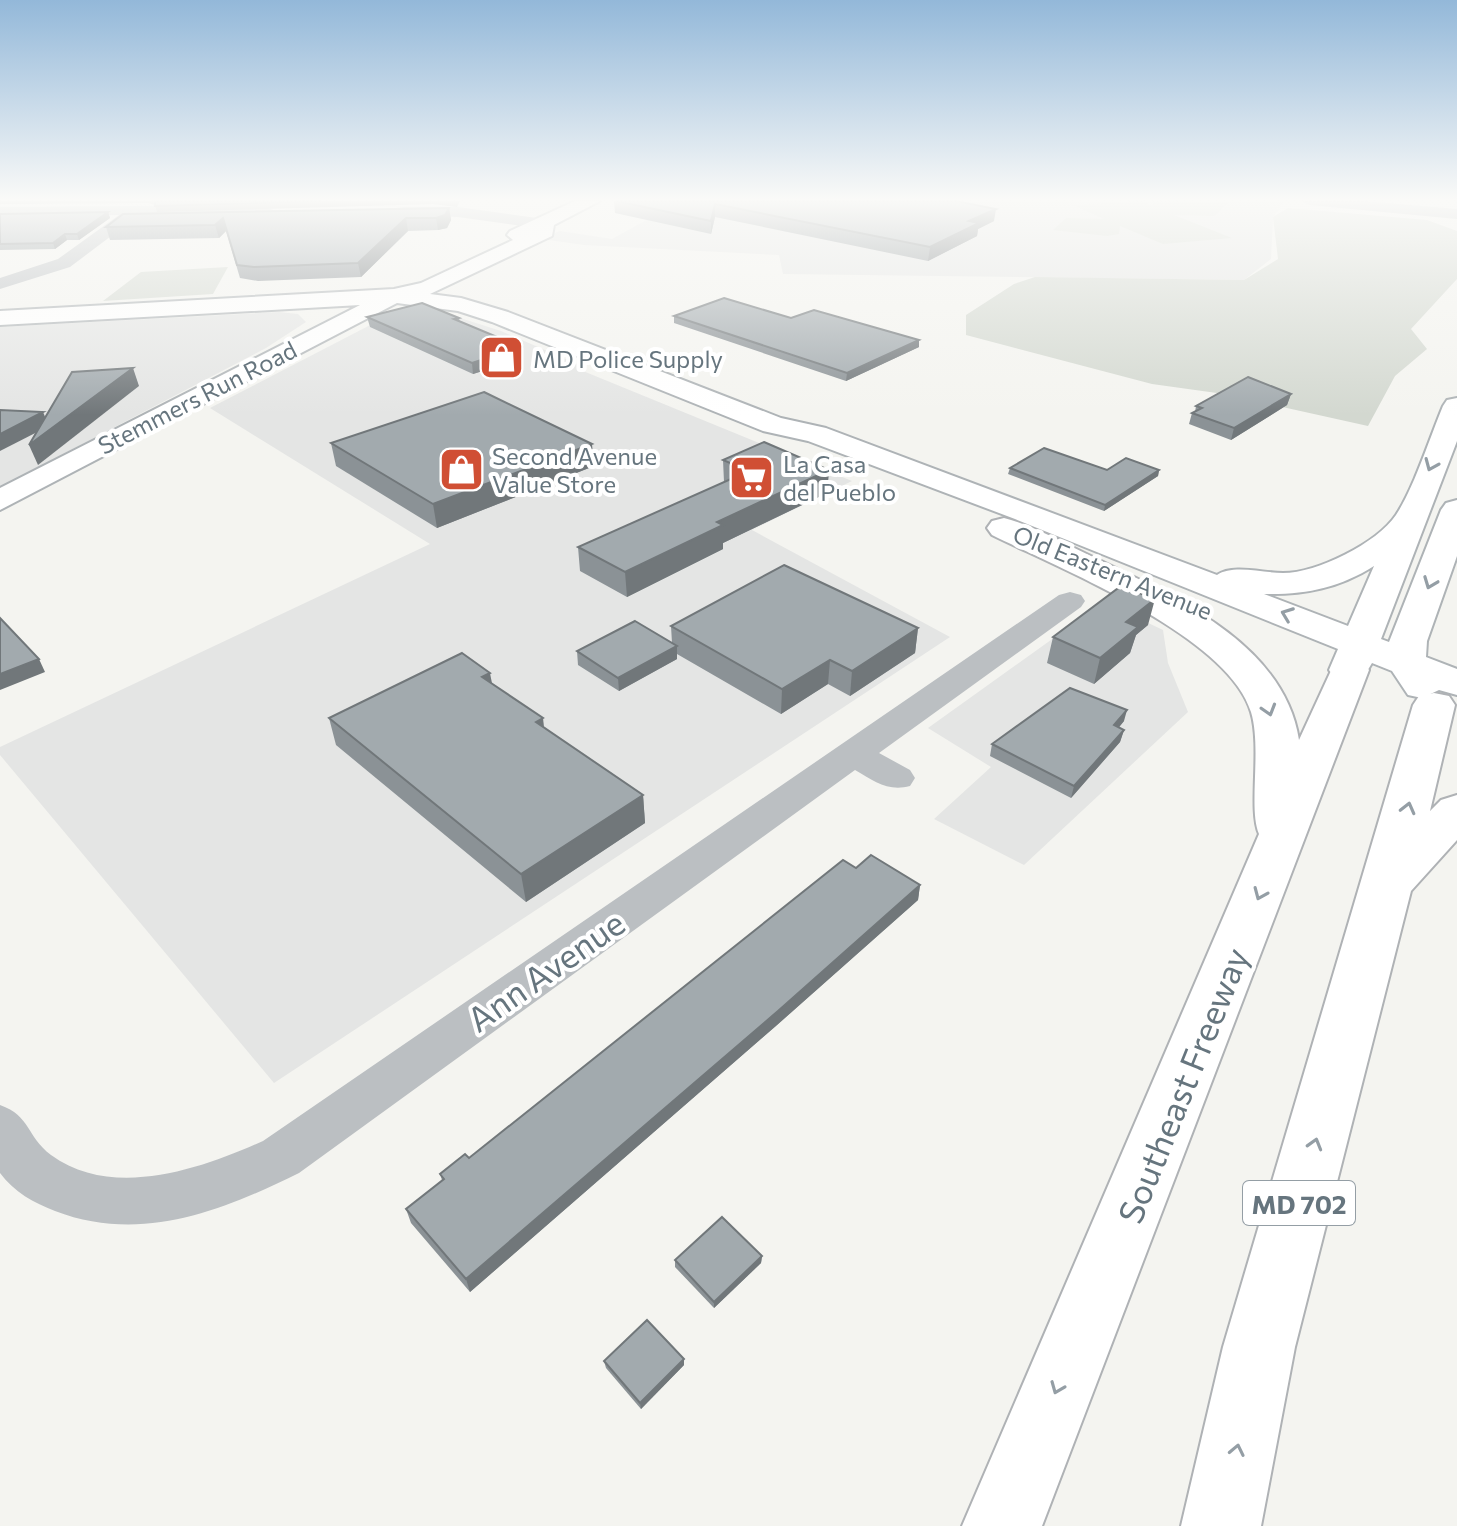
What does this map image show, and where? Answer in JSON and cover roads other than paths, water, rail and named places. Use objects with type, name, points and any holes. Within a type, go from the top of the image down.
[{"type":"main road","points":[[323,300],[446,272]]},
{"type":"main road","points":[[394,296],[424,290],[452,272]]},
{"type":"main road","points":[[456,272],[458,287],[478,309]]},
{"type":"main road","name":"Old Eastern Avenue","points":[[0,318],[394,296],[478,309],[773,425],[803,443],[1004,528],[1354,656],[1450,684]]},
{"type":"main road","name":"Stemmers Run Road","points":[[0,500],[394,296]]},
{"type":"main road","points":[[269,303],[317,312],[324,318],[325,332]]},
{"type":"main road","points":[[365,311],[408,303],[449,303]]},
{"type":"main road","name":"Southeast Freeway","points":[[1002,1526],[1281,844],[1406,524],[1457,406]]},
{"type":"main road","name":"Old Eastern Avenue","points":[[773,425],[816,434],[1130,554],[1354,656],[1406,662],[1450,684]]},
{"type":"main road","points":[[1406,662],[1408,641],[1457,510]]},
{"type":"main road","points":[[1130,554],[1214,579],[1306,583],[1331,578],[1358,564],[1406,524]]},
{"type":"main road","points":[[1004,528],[1170,613],[1233,654],[1259,684],[1271,709],[1281,844]]},
{"type":"main road","name":"MD 702","points":[[1221,1526],[1259,1347],[1388,883],[1450,684]]},
{"type":"main road","points":[[1388,883],[1457,811]]},
{"type":"street","points":[[0,284],[32,272]]},
{"type":"street","name":"Ann Avenue","points":[[0,1127],[27,1167],[58,1189],[95,1199],[125,1201],[216,1187],[294,1148],[1070,601]]},
{"type":"street","points":[[855,755],[897,778]]},
{"type":"place","name":"MD Police Supply","points":[[502,358]]},
{"type":"place","name":"Second Avenue Value Store","points":[[461,469]]},
{"type":"place","name":"La Casa del Pueblo","points":[[752,477]]}]
